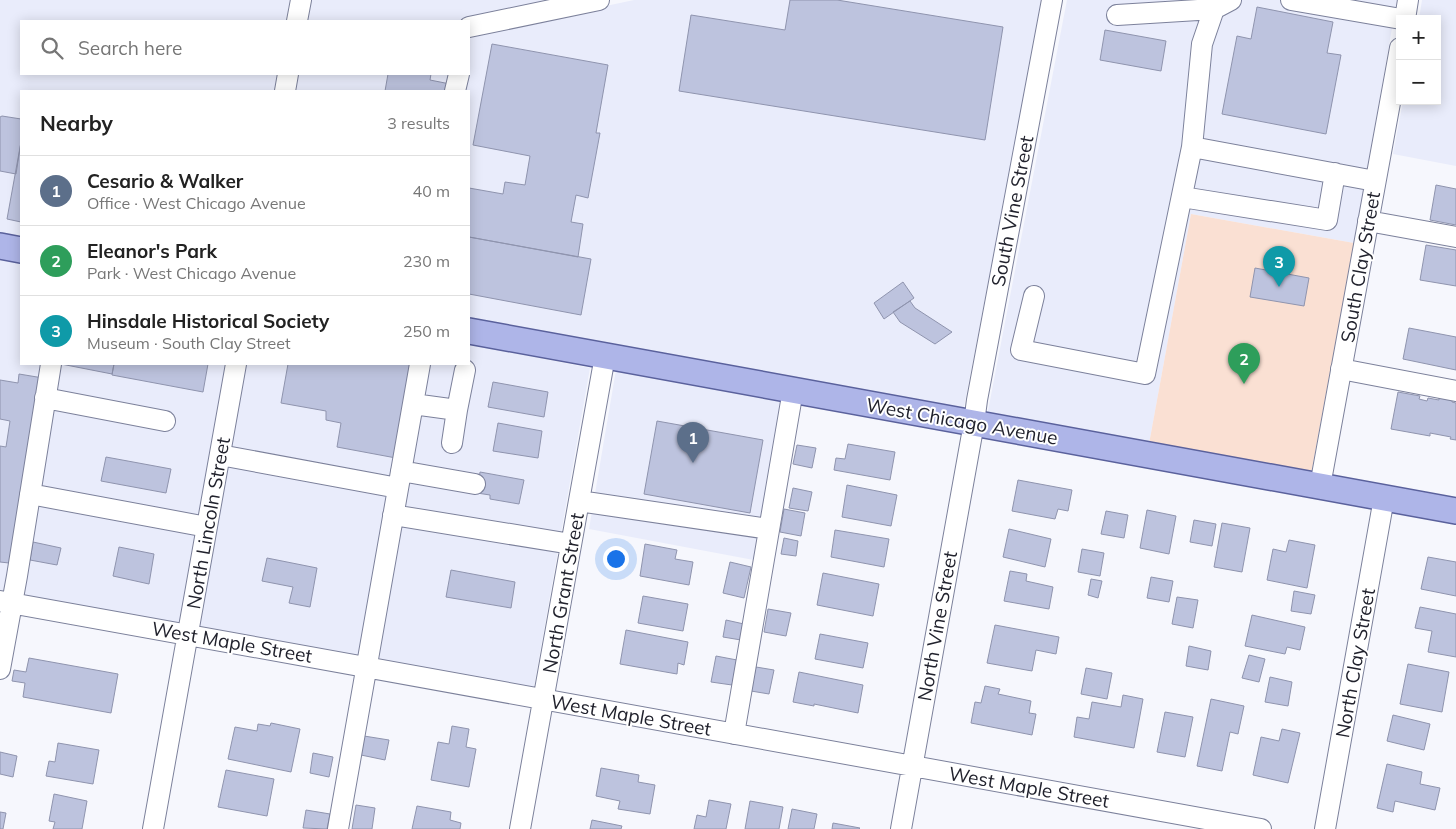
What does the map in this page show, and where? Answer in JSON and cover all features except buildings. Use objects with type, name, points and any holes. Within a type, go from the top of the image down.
[{"type":"main road","points":[[0,246],[20,250]]},
{"type":"main road","name":"West Chicago Avenue","points":[[470,331],[1456,511]]},
{"type":"street","points":[[297,20],[301,0]]},
{"type":"street","points":[[470,27],[599,0]]},
{"type":"street","name":"South Vine Street","points":[[974,423],[1052,0]]},
{"type":"street","points":[[1116,15],[1214,9],[1232,0]]},
{"type":"street","points":[[1291,0],[1396,18]]},
{"type":"street","points":[[1406,15],[1408,0]]},
{"type":"street","points":[[1034,296],[1021,350],[1145,374],[1192,148],[1202,44],[1214,9]]},
{"type":"street","name":"South Clay Street","points":[[1320,486],[1398,60]]},
{"type":"street","points":[[285,90],[288,75]]},
{"type":"street","points":[[455,90],[458,75]]},
{"type":"street","points":[[1192,148],[1375,180]]},
{"type":"street","points":[[1182,197],[1326,220],[1335,173]]},
{"type":"street","points":[[1368,221],[1456,237]]},
{"type":"street","name":"North Grant Street","points":[[520,829],[605,356]]},
{"type":"street","points":[[0,669],[6,602],[30,494],[51,365]]},
{"type":"street","name":"North Lincoln Street","points":[[153,829],[236,365]]},
{"type":"street","points":[[338,829],[420,365]]},
{"type":"street","points":[[1341,369],[1456,391]]},
{"type":"street","points":[[452,443],[465,370]]},
{"type":"street","points":[[734,734],[763,528],[787,426],[793,390]]},
{"type":"street","points":[[45,398],[165,421]]},
{"type":"street","points":[[413,404],[457,410]]},
{"type":"street","name":"North Vine Street","points":[[901,829],[974,423]]},
{"type":"street","points":[[220,455],[399,479],[475,484]]},
{"type":"street","points":[[30,494],[207,527]]},
{"type":"street","name":"North Clay Street","points":[[1325,829],[1384,498]]},
{"type":"street","points":[[580,500],[763,528]]},
{"type":"street","points":[[393,515],[571,544]]},
{"type":"street","name":"West Maple Street","points":[[6,602],[912,766],[1216,825],[1261,829]]},
{"type":"shaded area","points":[[0,0],[290,0],[286,20],[20,20],[20,75],[277,75],[274,90],[20,90],[20,241],[0,237]]},
{"type":"shaded area","points":[[311,0],[568,0],[466,20],[307,20]]},
{"type":"shaded area","points":[[634,0],[1043,0],[963,412],[470,323],[470,90],[296,90],[299,75],[470,75],[470,35]]},
{"type":"shaded area","points":[[1067,0],[1397,0],[1354,243],[1191,214],[1149,444],[987,416]]},
{"type":"shaded area","points":[[1422,0],[1456,0],[1456,166],[1393,154],[1402,105],[1441,105],[1441,15],[1420,15]]},
{"type":"shaded area","points":[[1191,214],[1354,243],[1311,474],[1149,444]]},
{"type":"shaded area","points":[[0,255],[20,259],[20,365],[470,365],[470,344],[590,368],[534,687],[0,591]]},
{"type":"shaded area","points":[[617,364],[787,397],[759,561],[589,529]]},
{"type":"place","name":"Hinsdale Historical Society","points":[[1279,287]]},
{"type":"place","name":"Eleanor's Park","points":[[1244,384]]},
{"type":"place","name":"Cesario & Walker","points":[[693,463]]}]
